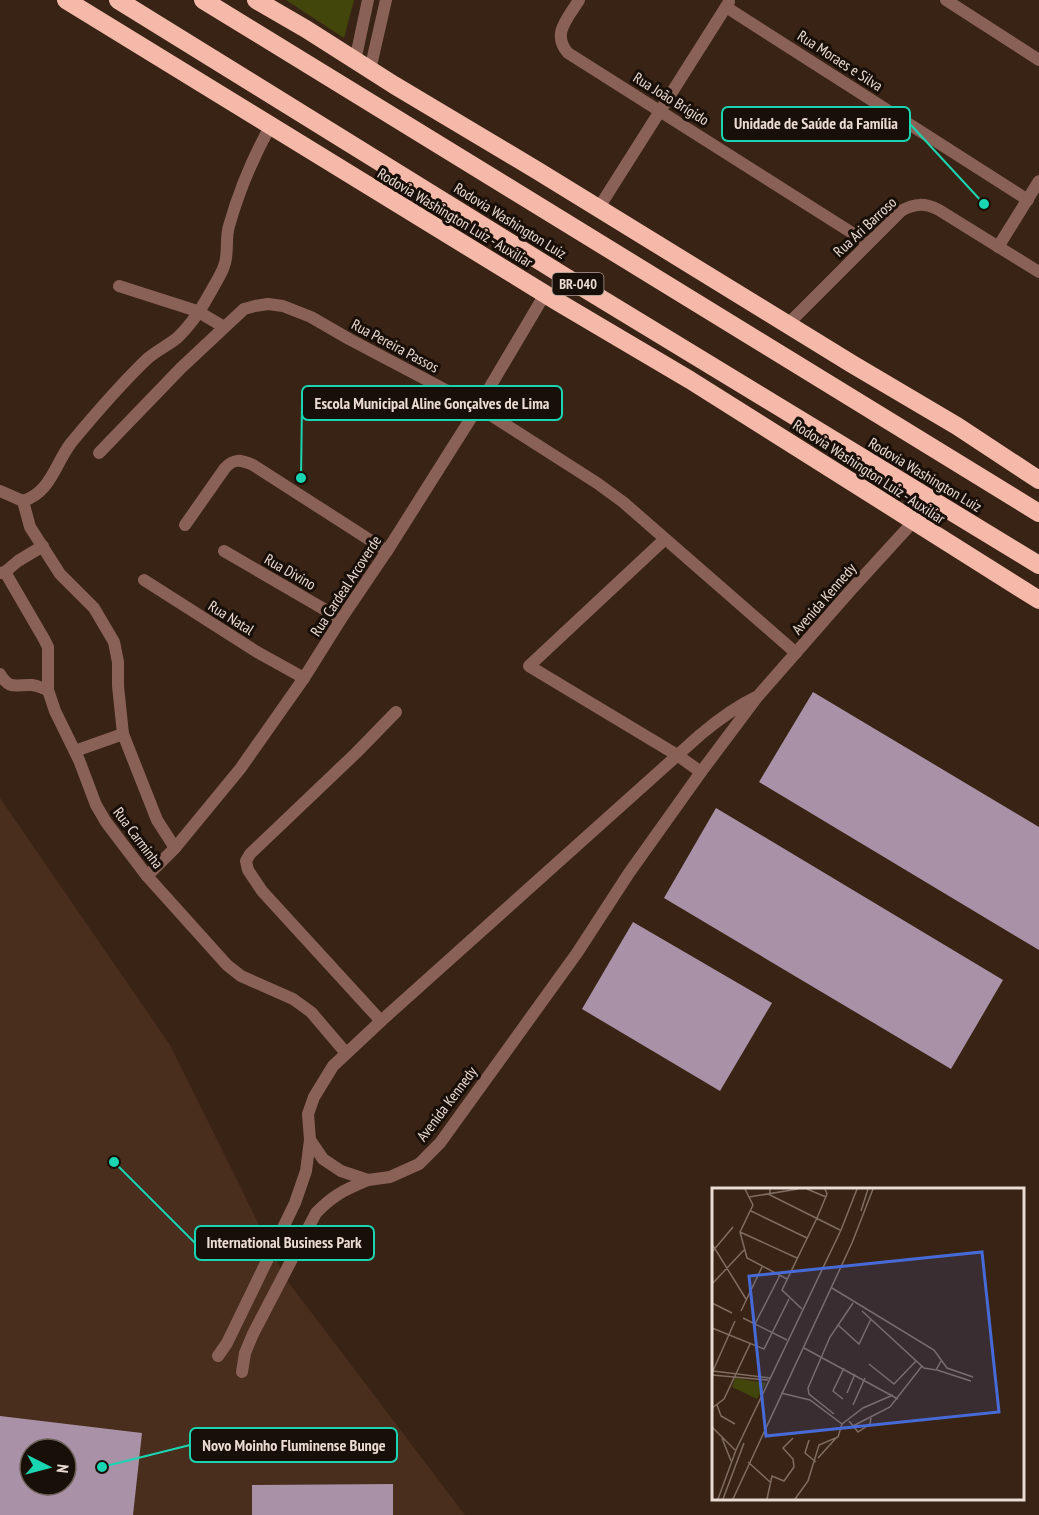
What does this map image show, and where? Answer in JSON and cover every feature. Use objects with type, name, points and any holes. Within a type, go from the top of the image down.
[{"type":"highway","name":"Rodovia Washington Luiz - Auxiliar","points":[[66,0],[545,294],[690,380],[1039,600]]},
{"type":"highway","name":"Rodovia Washington Luiz","points":[[118,0],[572,281],[1039,564]]},
{"type":"highway","name":"Rodovia Washington Luiz","points":[[203,0],[1039,513]]},
{"type":"highway","points":[[256,0],[957,426],[1039,480]]},
{"type":"highway","points":[[572,281],[690,380]]},
{"type":"street","points":[[363,65],[368,0]]},
{"type":"street","points":[[363,65],[386,0]]},
{"type":"street","name":"Rua João Brígido","points":[[579,0],[562,28],[560,37],[562,46],[568,53],[868,243]]},
{"type":"street","points":[[946,0],[1039,60]]},
{"type":"street","points":[[598,209],[729,3]]},
{"type":"street","name":"Rua Moraes e Silva","points":[[729,3],[1028,200]]},
{"type":"street","points":[[0,490],[23,501],[38,495],[69,446],[110,397],[149,358],[177,338],[200,312],[225,265],[228,228],[257,149],[271,125]]},
{"type":"street","points":[[998,246],[1039,182]]},
{"type":"street","name":"Rua Ari Barroso","points":[[788,324],[901,211],[915,204],[923,204],[939,210],[1039,272]]},
{"type":"street","points":[[119,286],[200,312],[224,327]]},
{"type":"street","name":"Rua Cardeal Arcoverde","points":[[147,876],[175,848],[240,769],[304,678],[478,407],[545,294]]},
{"type":"street","name":"Rua Pereira Passos","points":[[99,453],[181,368],[244,309],[268,304],[283,306],[311,317],[478,407],[597,483],[623,502],[796,653]]},
{"type":"street","points":[[185,525],[230,462],[243,461],[253,465],[387,551]]},
{"type":"street","points":[[23,501],[30,527],[60,574],[94,608],[114,642],[118,662],[123,734],[157,820],[175,848]]},
{"type":"street","name":"Avenida Kennedy","points":[[242,1372],[245,1353],[253,1334],[316,1213],[344,1190],[368,1180],[390,1177],[419,1164],[440,1143],[577,953],[629,873],[758,696],[913,522]]},
{"type":"street","points":[[665,539],[529,666],[677,755],[701,772]]},
{"type":"street","points":[[2,572],[43,546]]},
{"type":"street","name":"Rua Divino","points":[[224,551],[341,619]]},
{"type":"street","name":"Rua Carminha","points":[[2,572],[48,647],[48,690],[96,805],[106,822],[147,876],[227,965],[241,976],[293,999],[311,1012],[346,1053]]},
{"type":"street","name":"Rua Natal","points":[[144,580],[257,652],[304,678]]},
{"type":"street","points":[[0,674],[5,682],[12,685],[48,690]]},
{"type":"street","name":"Avenida Kennedy","points":[[218,1356],[227,1343],[295,1203],[306,1171],[309,1140],[308,1114],[314,1097],[333,1066],[677,755],[740,704],[758,696]]},
{"type":"street","points":[[381,1021],[262,891],[248,870],[246,861],[250,854],[396,712]]},
{"type":"street","points":[[75,751],[123,734]]},
{"type":"street","points":[[309,1140],[323,1159],[341,1171],[368,1180]]},
{"type":"shaded area","points":[[0,798],[170,1045],[286,1279],[465,1515],[0,1515]]},
{"type":"green space","points":[[286,0],[354,0],[344,38]]},
{"type":"building","points":[[813,692],[1039,827],[1039,950],[759,782]]},
{"type":"building","points":[[716,808],[1003,980],[951,1069],[664,898]]},
{"type":"building","points":[[633,922],[772,1003],[720,1091],[582,1009]]},
{"type":"building","points":[[0,1416],[142,1433],[133,1515],[0,1515]]},
{"type":"building","points":[[393,1484],[393,1515],[252,1515],[252,1485]]},
{"type":"place","name":"Unidade de Saúde da Família","points":[[984,204]]},
{"type":"place","name":"Escola Municipal Aline Gonçalves de Lima","points":[[301,478]]},
{"type":"place","name":"International Business Park","points":[[114,1162]]},
{"type":"place","name":"Novo Moinho Fluminense Bunge","points":[[102,1467]]}]
